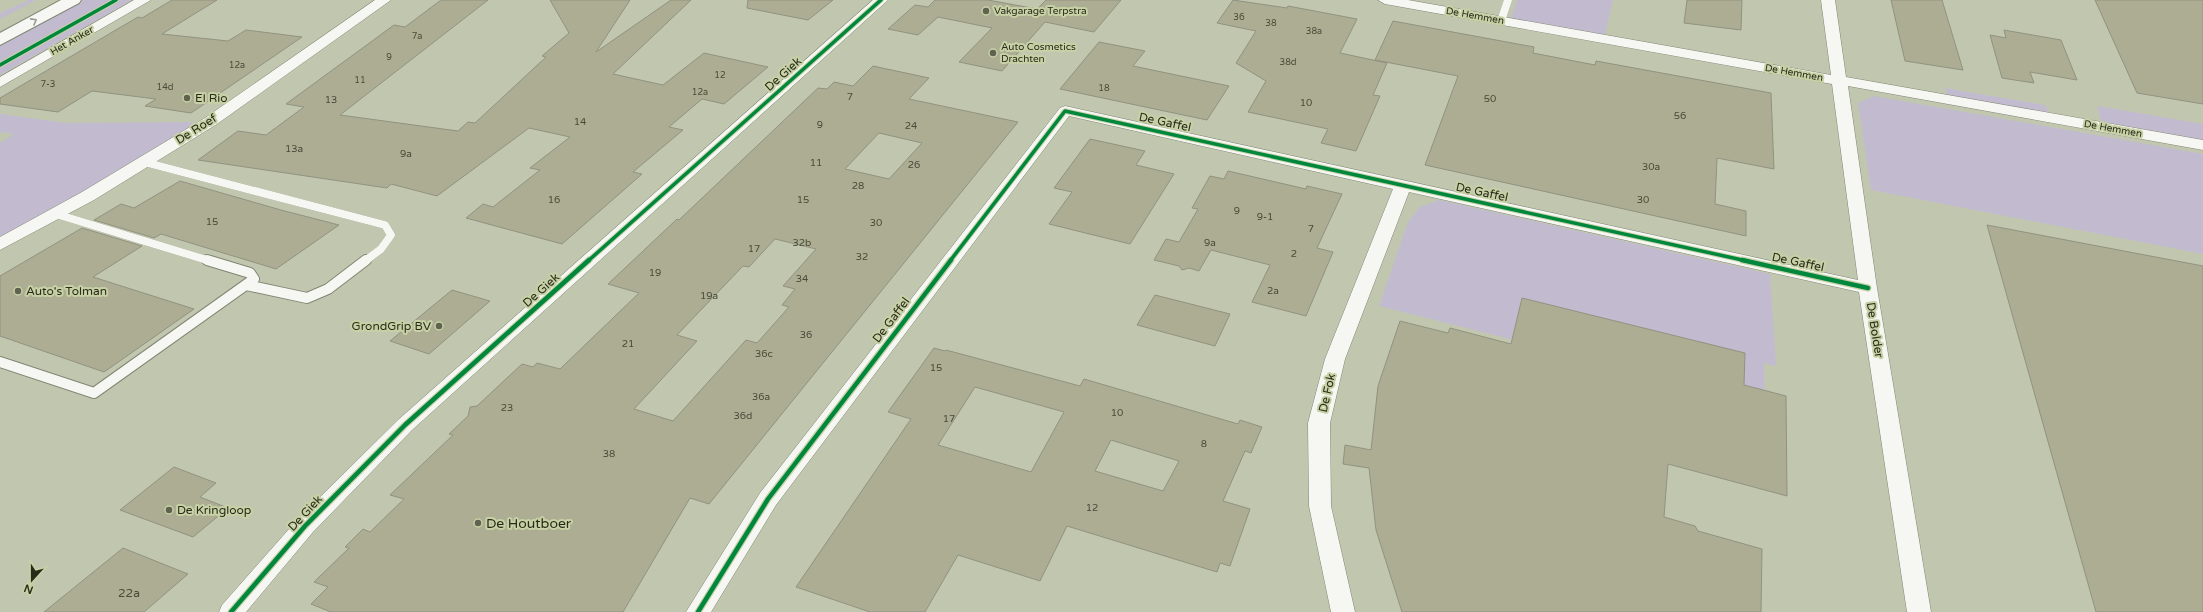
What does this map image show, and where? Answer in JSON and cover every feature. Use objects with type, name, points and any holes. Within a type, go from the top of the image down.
[{"type":"main road","points":[[0,24],[45,0]]},
{"type":"main road","points":[[0,40],[73,0]]},
{"type":"street","name":"Het Anker","points":[[0,83],[144,0]]},
{"type":"street","name":"De Roef","points":[[0,244],[56,214],[211,121],[384,0]]},
{"type":"street","name":"De Giek","points":[[231,612],[305,526],[405,425],[881,0]]},
{"type":"street","name":"De Hemmen","points":[[1385,0],[2203,146]]},
{"type":"street","name":"De Bolder","points":[[1828,0],[1868,288],[1919,612]]},
{"type":"street","name":"De Gaffel","points":[[698,612],[768,499],[933,281],[1065,111],[1868,288]]},
{"type":"street","name":"De Fok","points":[[1343,612],[1320,506],[1319,423],[1335,359],[1404,185]]},
{"type":"lane","points":[[1501,21],[1508,0]]},
{"type":"lane","points":[[144,162],[384,225],[390,235],[381,249],[328,289],[307,298],[246,285]]},
{"type":"lane","points":[[0,362],[94,393],[254,279],[250,273],[87,225],[56,214]]},
{"type":"shaded area","points":[[29,0],[36,0],[0,19],[0,13]]},
{"type":"shaded area","points":[[83,0],[112,0],[0,63],[0,45]]},
{"type":"shaded area","points":[[119,0],[132,0],[0,75],[0,67]]},
{"type":"shaded area","points":[[1517,0],[1613,0],[1605,35],[1511,19]]},
{"type":"shaded area","points":[[1945,88],[2045,105],[2051,115],[1947,96]]},
{"type":"shaded area","points":[[1874,96],[2203,154],[2203,254],[1871,190],[1858,103]]},
{"type":"shaded area","points":[[2098,106],[2203,124],[2203,141],[2101,123]]},
{"type":"shaded area","points":[[0,114],[66,123],[198,122],[167,144],[0,240],[0,143],[14,134],[0,132]]},
{"type":"shaded area","points":[[1439,200],[1770,274],[1776,366],[1764,363],[1765,403],[1379,306],[1408,222],[1420,207]]},
{"type":"building","points":[[172,0],[217,0],[162,34],[228,41],[246,30],[302,37],[191,113],[145,106],[156,99],[92,91],[58,112],[0,104],[0,98],[138,17],[142,18]]},
{"type":"building","points":[[441,0],[488,0],[340,115],[458,131],[468,122],[475,123],[546,57],[542,56],[569,33],[550,0],[630,0],[596,52],[671,0],[691,0],[613,74],[663,85],[704,53],[768,67],[724,104],[702,99],[669,127],[683,130],[633,172],[642,174],[562,244],[466,218],[483,204],[493,207],[540,170],[530,168],[570,137],[529,128],[437,196],[391,184],[387,188],[198,160],[238,131],[266,135],[304,107],[286,104],[394,25],[405,27]]},
{"type":"building","points":[[748,0],[833,0],[808,20],[747,8]]},
{"type":"building","points":[[935,0],[988,0],[1037,9],[1046,0],[1121,0],[1094,32],[1045,22],[1002,71],[959,62],[992,28],[938,17],[918,35],[888,29],[915,5],[928,7]]},
{"type":"building","points":[[1233,0],[1287,8],[1288,6],[1357,19],[1340,53],[1387,63],[1373,95],[1380,96],[1356,151],[1321,143],[1328,129],[1248,112],[1266,81],[1236,63],[1256,31],[1217,23]]},
{"type":"building","points":[[1687,0],[1742,0],[1741,30],[1684,23]]},
{"type":"building","points":[[1891,0],[1942,0],[1963,70],[1905,61]]},
{"type":"building","points":[[2095,0],[2203,0],[2203,104],[2137,93]]},
{"type":"building","points":[[1393,21],[1534,47],[1533,53],[1595,65],[1596,61],[1771,93],[1774,169],[1717,158],[1715,204],[1746,211],[1746,236],[1425,165],[1458,76],[1375,60]]},
{"type":"building","points":[[2004,30],[2061,40],[2077,80],[2030,72],[2034,83],[2002,78],[1990,35],[2006,38]]},
{"type":"building","points":[[1099,42],[1145,51],[1133,66],[1229,86],[1207,120],[1060,89]]},
{"type":"building","points":[[873,66],[929,78],[909,99],[1018,122],[709,504],[690,498],[623,612],[331,612],[311,604],[328,587],[314,582],[349,548],[345,547],[363,529],[370,532],[404,499],[390,495],[453,435],[449,434],[468,416],[470,407],[477,406],[522,364],[533,367],[537,363],[560,369],[639,293],[608,284],[677,219],[679,220],[818,88],[827,89],[834,82],[853,86]],"holes":[[[879,133],[922,143],[889,179],[845,169]],[[775,239],[816,249],[783,286],[795,289],[782,305],[789,307],[757,343],[746,340],[673,421],[634,409],[697,341],[677,335],[743,266],[749,267]]]},
{"type":"building","points":[[1090,139],[1145,151],[1136,165],[1174,174],[1130,244],[1049,224],[1072,192],[1054,188]]},
{"type":"building","points":[[1228,171],[1306,189],[1307,186],[1342,194],[1317,248],[1333,252],[1306,316],[1252,302],[1270,265],[1211,250],[1199,271],[1189,268],[1182,270],[1179,266],[1154,260],[1166,239],[1179,242],[1198,209],[1192,208],[1210,176],[1224,179]]},
{"type":"building","points":[[180,181],[339,225],[276,269],[161,234],[154,238],[94,220],[121,204],[134,208]]},
{"type":"building","points":[[1987,225],[2203,266],[2203,612],[2096,612]]},
{"type":"building","points":[[82,228],[142,246],[93,277],[194,309],[104,372],[0,336],[0,276]]},
{"type":"building","points":[[452,290],[490,301],[429,354],[390,341]]},
{"type":"building","points":[[1155,295],[1230,314],[1215,346],[1137,325]]},
{"type":"building","points":[[1522,298],[1745,353],[1744,385],[1786,396],[1787,496],[1668,464],[1664,517],[1695,526],[1698,531],[1762,549],[1761,612],[1402,612],[1376,530],[1369,468],[1343,464],[1345,445],[1371,450],[1378,386],[1400,321],[1448,333],[1450,328],[1511,344]]},
{"type":"building","points":[[934,348],[1080,386],[1084,379],[1238,424],[1240,420],[1262,427],[1251,453],[1245,451],[1223,501],[1250,509],[1230,566],[1220,563],[1217,572],[1067,526],[1040,581],[958,555],[925,612],[870,612],[796,587],[911,419],[888,412]],"holes":[[[975,387],[1064,412],[1031,472],[938,445]],[[1111,440],[1179,461],[1163,491],[1095,471]]]},
{"type":"building","points":[[174,467],[216,483],[200,497],[228,508],[193,537],[120,510]]},
{"type":"building","points":[[123,548],[188,574],[144,612],[44,612]]},
{"type":"cycle path","points":[[0,65],[116,0]]},
{"type":"cycle path","points":[[231,612],[305,526],[405,425],[881,0]]},
{"type":"cycle path","points":[[698,612],[768,499],[1065,111],[1868,288]]},
{"type":"place","name":"Vakgarage Terpstra","points":[[986,11]]},
{"type":"place","name":"Auto Cosmetics Drachten","points":[[993,53]]},
{"type":"place","name":"El Rio","points":[[187,98]]},
{"type":"place","name":"Auto's Tolman","points":[[18,291]]},
{"type":"place","name":"GrondGrip BV","points":[[439,326]]},
{"type":"place","name":"De Kringloop","points":[[169,510]]},
{"type":"place","name":"De Houtboer","points":[[478,523]]}]
